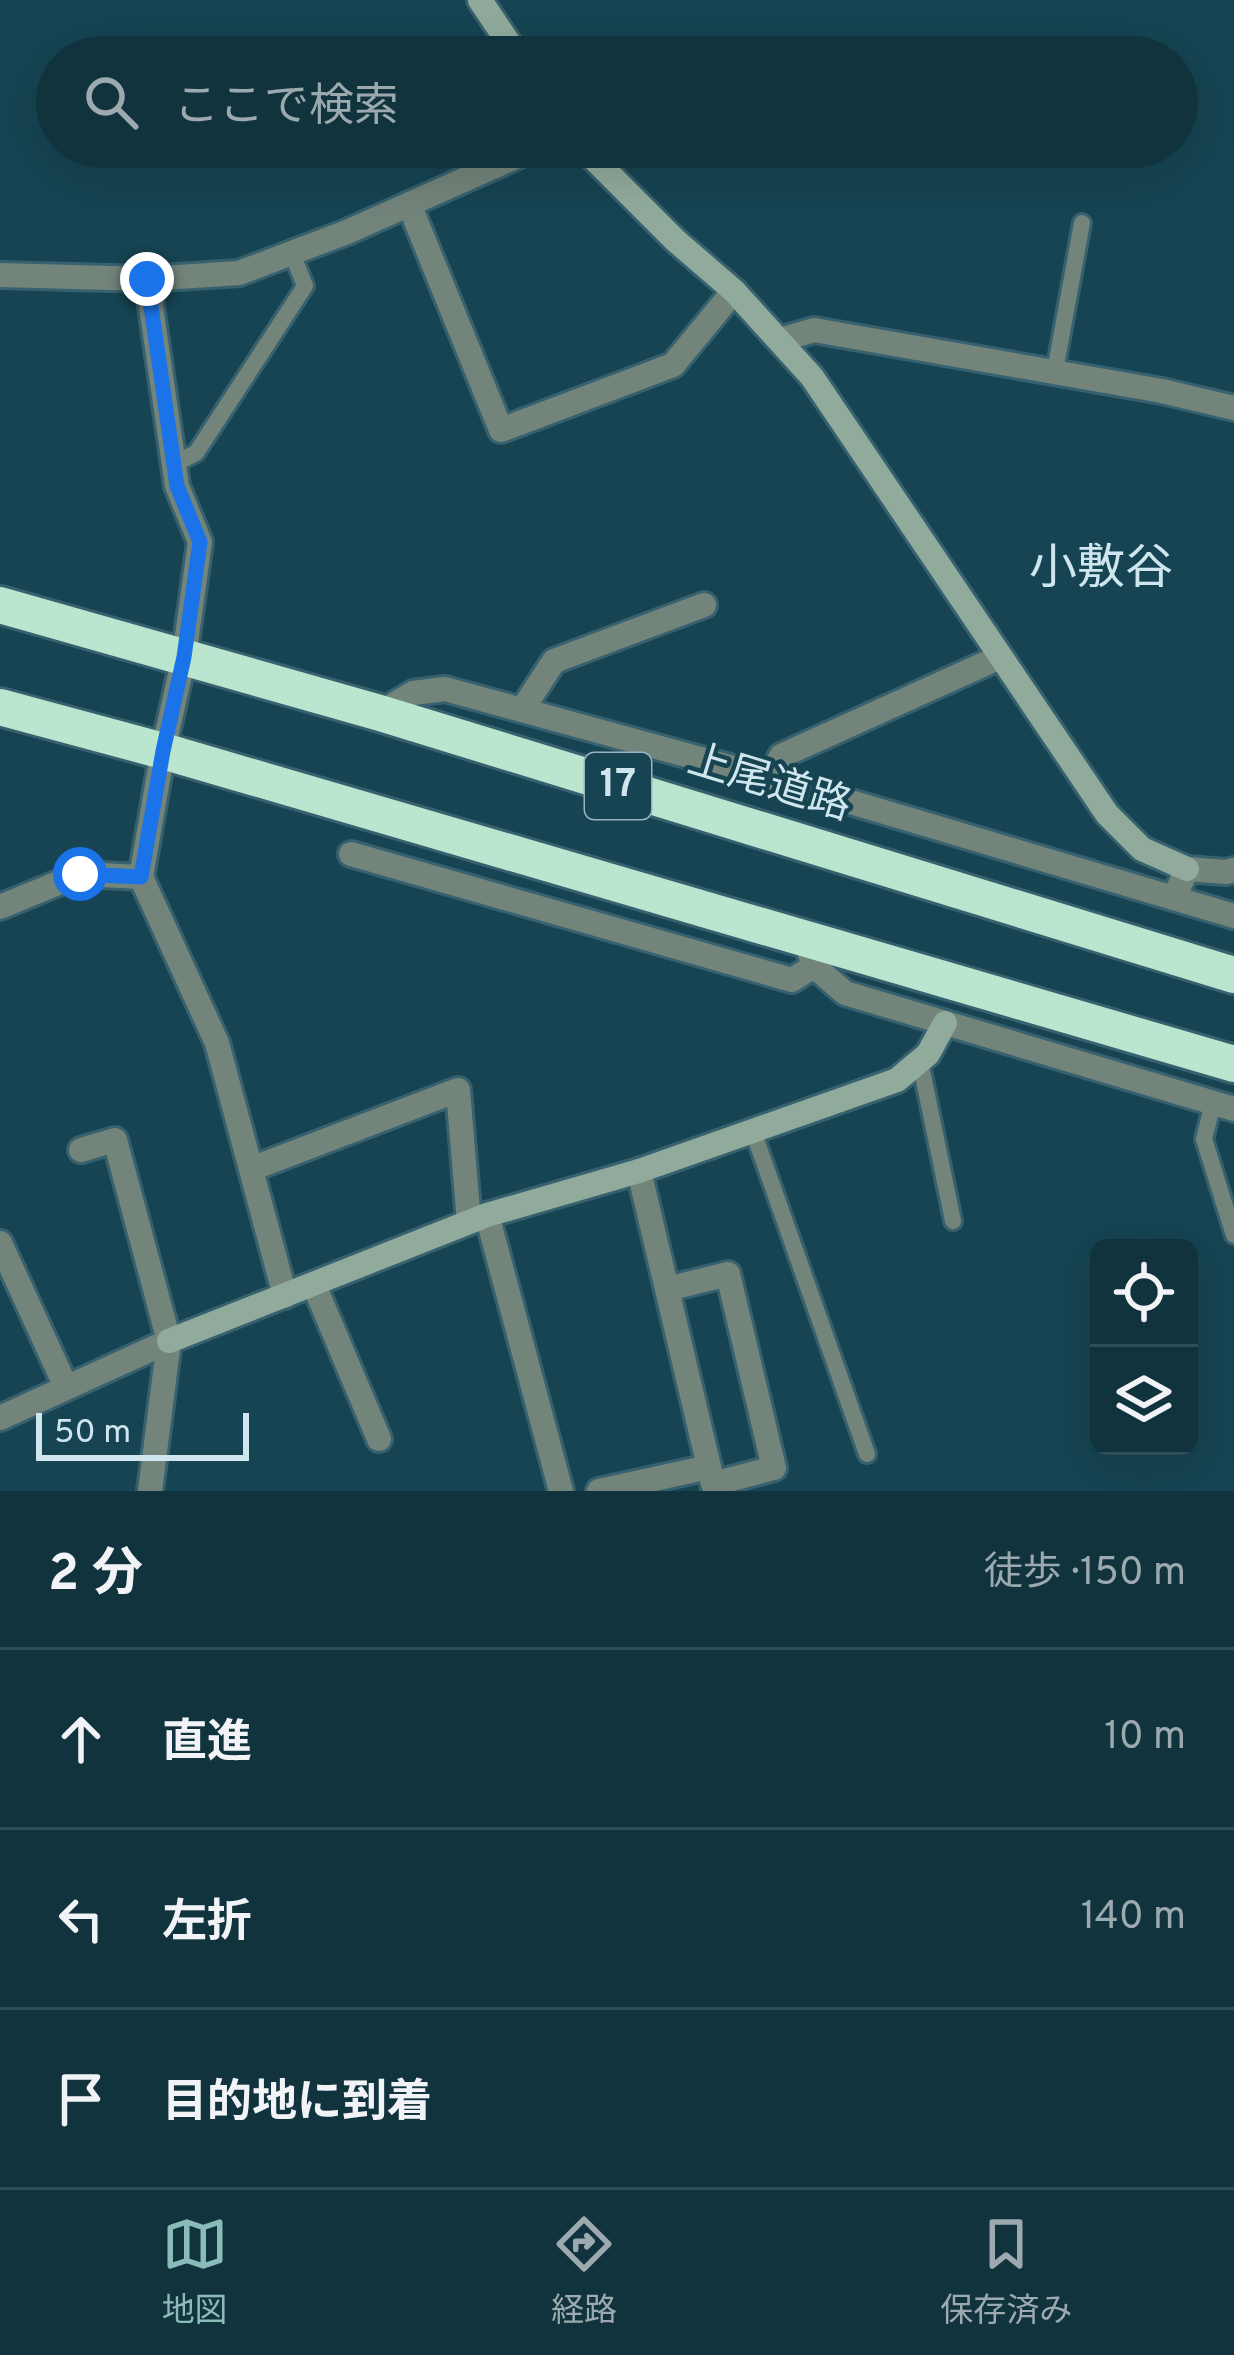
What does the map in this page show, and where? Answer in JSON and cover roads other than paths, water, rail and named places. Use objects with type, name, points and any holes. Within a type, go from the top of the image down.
[{"type":"highway","name":"上尾道路","points":[[0,605],[380,712],[1234,975]]},
{"type":"highway","name":"17","points":[[0,707],[163,751],[810,953],[1234,1064]]},
{"type":"street","points":[[480,0],[504,36]]},
{"type":"street","points":[[0,275],[147,279],[238,273],[491,168]]},
{"type":"street","points":[[603,168],[674,241],[734,291],[812,377],[1107,814],[1142,849],[1186,869],[1234,870]]},
{"type":"street","points":[[409,205],[501,430],[673,365],[734,291]]},
{"type":"street","points":[[147,279],[177,486],[200,542],[184,657],[141,877],[217,1042],[285,1296]]},
{"type":"street","points":[[779,340],[814,330],[1055,371],[1234,408]]},
{"type":"street","points":[[522,710],[554,662],[704,605]]},
{"type":"street","points":[[770,778],[781,756],[1000,657]]},
{"type":"street","points":[[380,712],[413,693],[445,689],[770,778],[1234,916]]},
{"type":"street","points":[[351,854],[792,980],[810,953],[845,993],[1224,1106]]},
{"type":"street","points":[[1174,898],[1186,869]]},
{"type":"street","points":[[0,908],[80,874],[141,877]]},
{"type":"street","points":[[0,1418],[169,1341],[478,1219],[638,1171],[897,1080],[928,1054],[945,1023]]},
{"type":"street","points":[[251,1169],[458,1090],[478,1219],[561,1491]]},
{"type":"street","points":[[81,1150],[115,1140],[169,1341],[150,1491]]},
{"type":"street","points":[[638,1171],[713,1484],[774,1468],[728,1274],[667,1289]]},
{"type":"street","points":[[0,1243],[66,1387]]},
{"type":"street","points":[[314,1285],[379,1439]]},
{"type":"street","points":[[599,1491],[645,1486],[710,1467]]},
{"type":"lane","points":[[1055,371],[1082,223]]},
{"type":"lane","points":[[174,464],[196,453],[305,286],[292,253]]},
{"type":"lane","points":[[920,1061],[952,1222]]},
{"type":"lane","points":[[1224,1106],[1204,1139],[1234,1235]]},
{"type":"lane","points":[[752,1131],[868,1454]]},
{"type":"district","name":"小敷谷","points":[[1101,571]]}]
